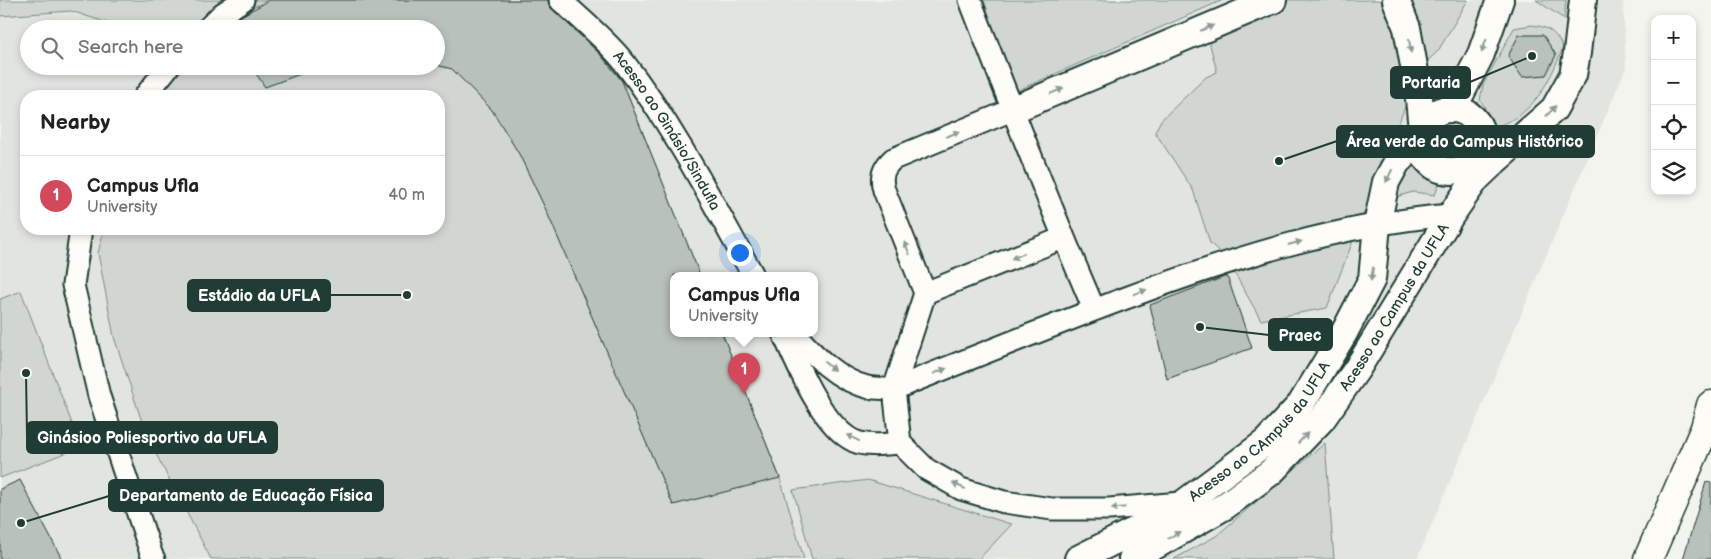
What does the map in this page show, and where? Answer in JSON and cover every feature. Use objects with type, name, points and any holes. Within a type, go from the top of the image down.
[{"type":"main road","points":[[1648,559],[1705,428],[1711,405]]},
{"type":"street","points":[[216,20],[243,0]]},
{"type":"street","name":"Acesso ao Ginásio/Sindufla","points":[[560,0],[622,60],[676,139],[751,272]]},
{"type":"street","points":[[970,0],[1063,238],[1094,310]]},
{"type":"street","points":[[1184,503],[1109,509],[1052,509],[1004,502],[961,489],[926,469],[900,443],[894,388],[925,293],[884,190],[881,181],[882,175],[887,164],[893,159],[1273,0]]},
{"type":"street","points":[[1396,0],[1407,28],[1418,88],[1422,151],[1429,161],[1438,168],[1449,171],[1474,172],[1482,138],[1478,124],[1467,113],[1453,109],[1440,111],[1429,119],[1421,135]]},
{"type":"street","points":[[1453,109],[1481,54],[1500,0]]},
{"type":"street","name":"Acesso ao Campus da UFLA","points":[[1132,559],[1225,506],[1271,472],[1322,418],[1357,369],[1451,215],[1474,172],[1496,160],[1554,109],[1572,75],[1577,53],[1583,0]]},
{"type":"street","points":[[150,90],[162,75]]},
{"type":"street","name":"Acesso ao CAmpus da UFLA","points":[[1078,559],[1184,503],[1266,442],[1301,404],[1344,333],[1372,279],[1377,225],[1386,182],[1397,162],[1421,135]]},
{"type":"street","points":[[798,337],[812,352],[849,381],[869,388],[894,388],[1194,272],[1326,234],[1419,217],[1451,215]]},
{"type":"street","points":[[80,235],[73,285],[99,396],[151,558]]},
{"type":"street","points":[[925,293],[1063,238]]},
{"type":"street","points":[[785,337],[802,376],[825,414],[840,431],[855,441],[876,445],[900,443]]},
{"type":"shaded area","points":[[0,0],[1623,0],[1626,68],[1417,559],[0,559]]},
{"type":"shaded area","points":[[0,0],[268,0],[226,20],[98,20],[71,11],[0,16]]},
{"type":"shaded area","points":[[270,0],[550,0],[620,76],[698,272],[670,272],[670,337],[724,337],[780,478],[804,559],[211,559],[147,437],[114,337],[98,253],[102,235],[445,235],[445,90],[157,90],[172,75],[445,75],[445,20],[236,20]]},
{"type":"shaded area","points":[[984,0],[1223,0],[1014,92]]},
{"type":"shaded area","points":[[1238,0],[1468,0],[1438,51],[1420,68],[1327,308],[1261,320],[1226,258],[1210,243],[1193,190],[1155,132],[1161,120],[1206,77],[1217,72],[1206,29]]},
{"type":"shaded area","points":[[1536,0],[1566,0],[1564,19]]},
{"type":"shaded area","points":[[1531,25],[1550,31],[1557,37],[1563,47],[1551,75],[1541,92],[1528,108],[1518,116],[1492,128],[1480,100],[1483,85],[1514,28]]},
{"type":"shaded area","points":[[1450,118],[1464,123],[1469,137],[1464,151],[1450,156],[1436,151],[1431,137],[1436,123]]},
{"type":"shaded area","points":[[1412,153],[1425,168],[1443,173],[1435,195],[1413,192],[1392,198]]},
{"type":"shaded area","points":[[21,291],[81,447],[0,478],[0,299]]},
{"type":"shaded area","points":[[1325,443],[1334,559],[1174,559],[1216,536]]},
{"type":"shaded area","points":[[868,480],[1012,524],[979,559],[812,559],[793,490]]},
{"type":"building","points":[[270,0],[548,0],[552,9],[600,54],[622,81],[699,272],[670,272],[670,337],[724,337],[780,478],[673,505],[546,210],[519,154],[492,110],[452,69],[445,67],[445,20],[236,20]]},
{"type":"building","points":[[1519,35],[1543,35],[1556,55],[1546,75],[1522,77],[1508,56]]},
{"type":"building","points":[[257,75],[298,75],[265,87]]},
{"type":"building","points":[[1227,276],[1252,348],[1167,379],[1150,305]]},
{"type":"building","points":[[20,480],[62,559],[0,559],[0,489]]},
{"type":"building","points":[[1706,482],[1711,483],[1711,559],[1683,559]]},
{"type":"place","name":"Portaria","points":[[1532,56]]},
{"type":"place","name":"Área verde do Campus Histórico","points":[[1279,161]]},
{"type":"place","name":"Estádio da UFLA","points":[[407,295]]},
{"type":"place","name":"Praec","points":[[1200,327]]},
{"type":"place","name":"Ginásioo Poliesportivo da UFLA","points":[[26,373]]},
{"type":"place","name":"Campus Ufla","points":[[744,394]]},
{"type":"place","name":"Departamento de Educação Física","points":[[21,523]]}]
